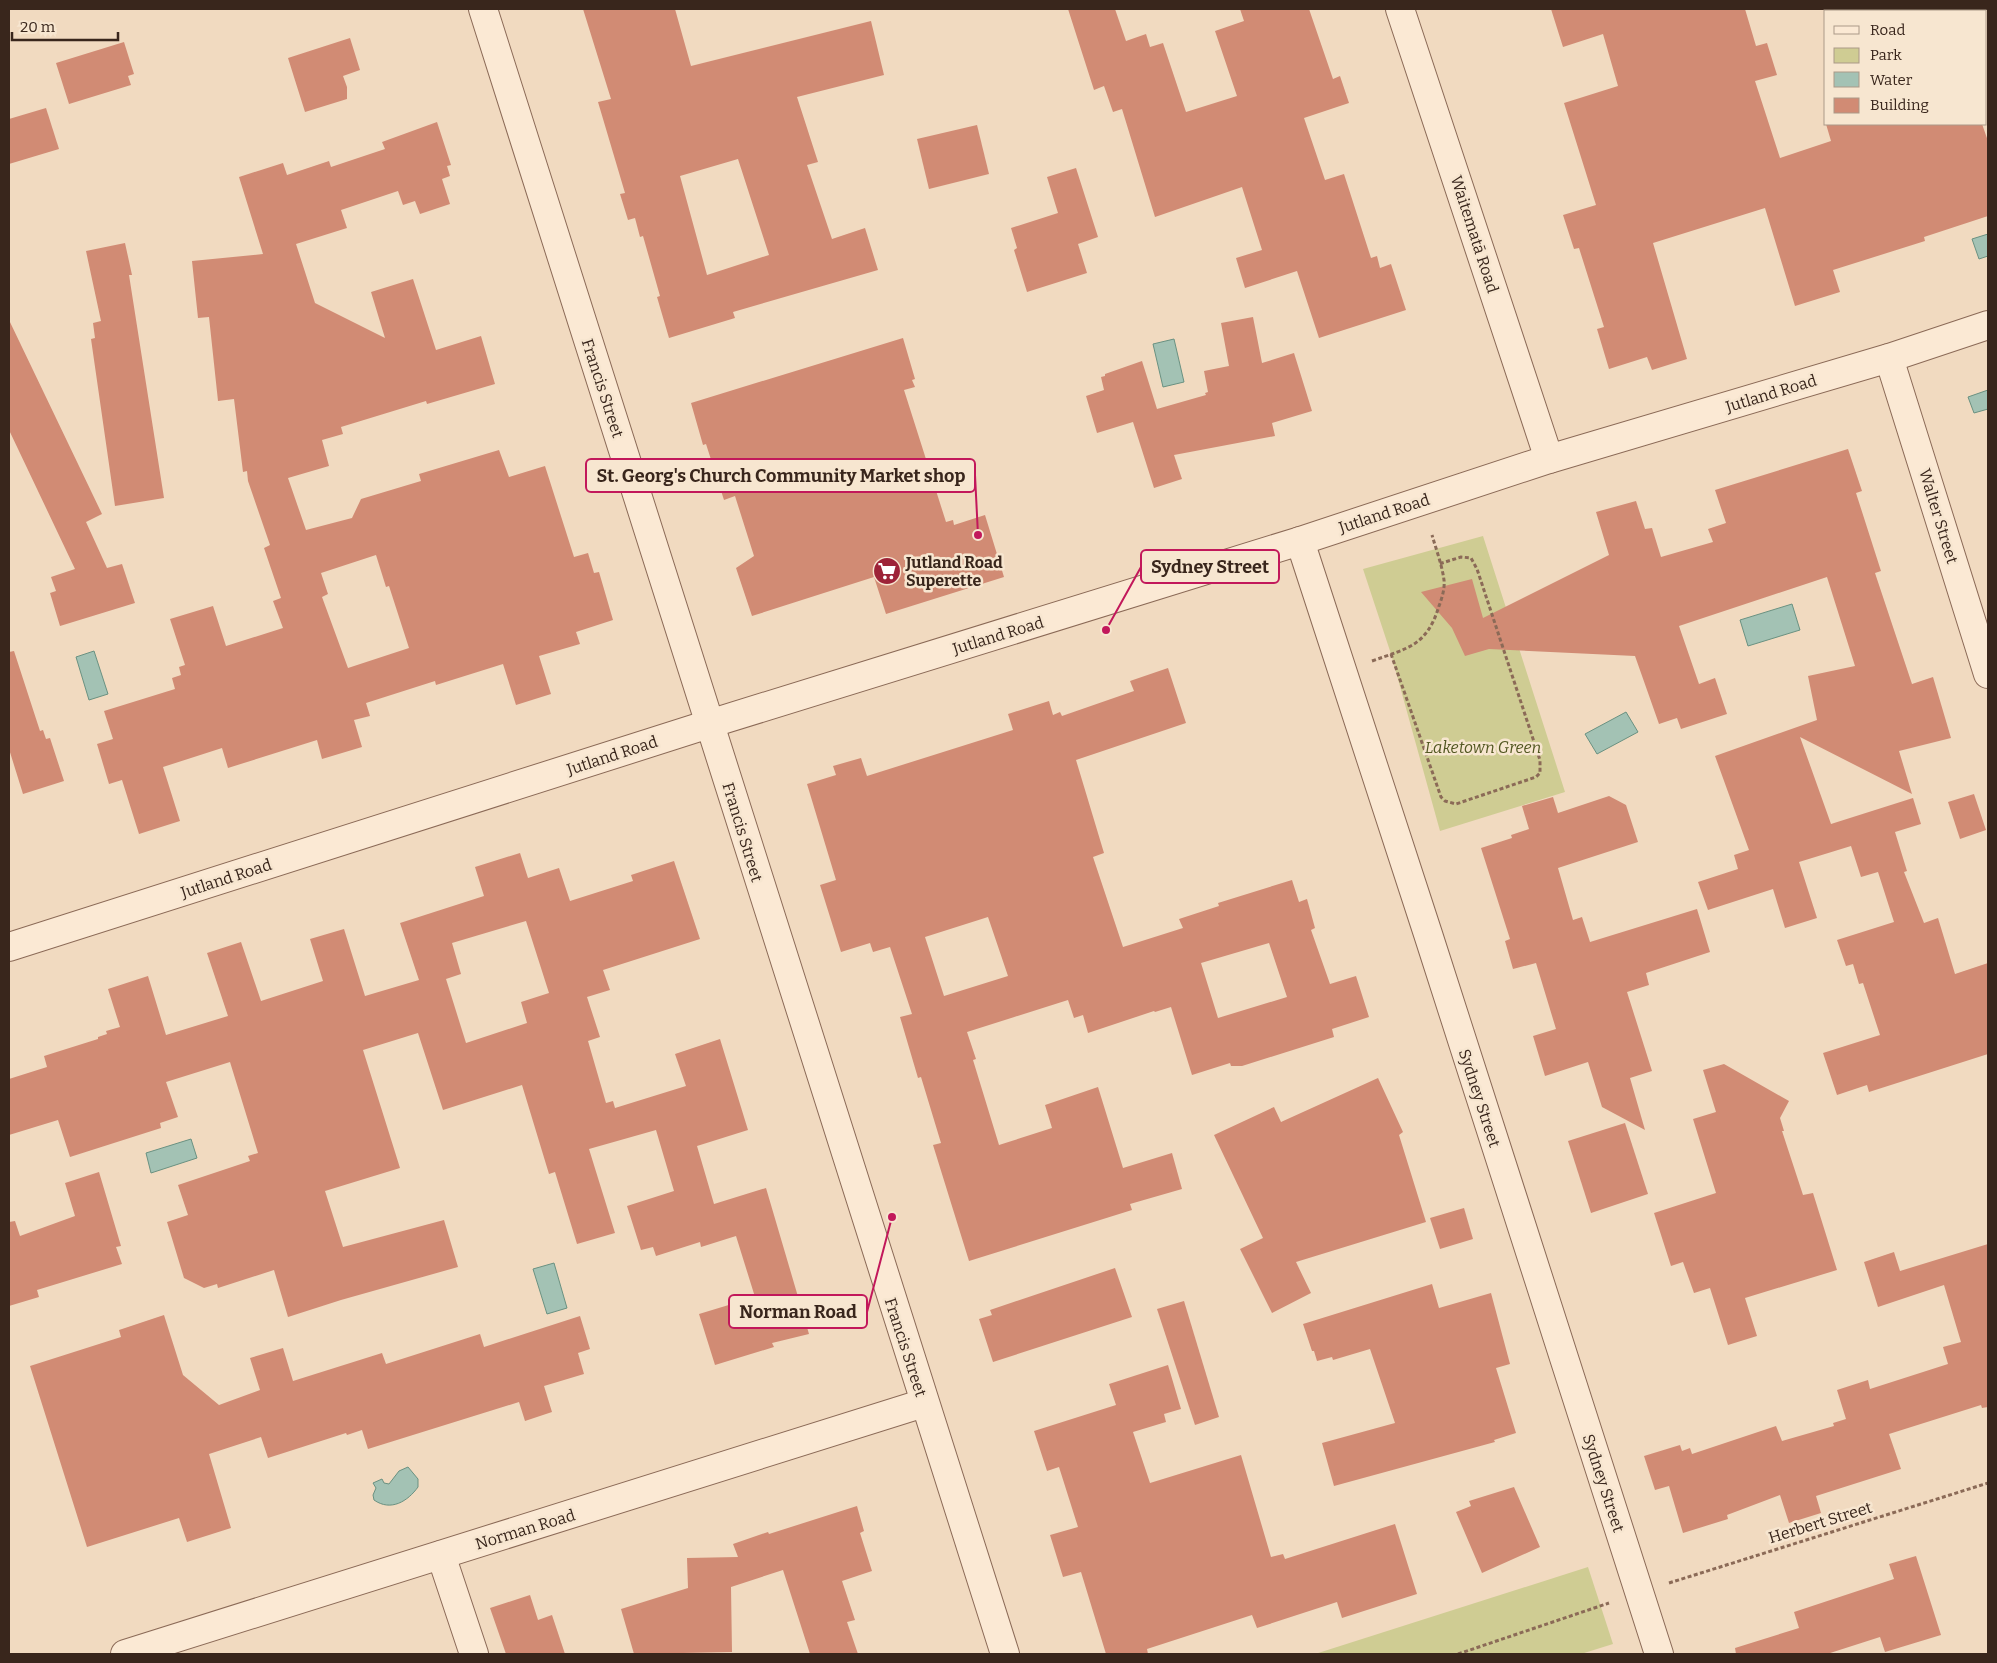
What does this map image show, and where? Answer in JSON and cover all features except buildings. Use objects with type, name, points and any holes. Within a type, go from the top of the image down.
[{"type":"street","name":"Francis Street","points":[[483,9],[1005,1654]]},
{"type":"street","name":"Waitematā Road","points":[[1400,9],[1549,459]]},
{"type":"street","name":"Jutland Road","points":[[9,947],[709,724],[1300,542],[1549,459],[1889,358],[1988,325]]},
{"type":"street","name":"Walter Street","points":[[1889,358],[1988,674]]},
{"type":"street","name":"Sydney Street","points":[[1300,542],[1659,1654]]},
{"type":"street","name":"Norman Road","points":[[125,1654],[924,1403]]},
{"type":"street","points":[[441,1555],[474,1654]]},
{"type":"path","points":[[1365,664],[1406,650],[1426,636],[1431,628],[1444,588],[1444,579],[1432,535]]},
{"type":"path","points":[[1392,654],[1441,797],[1445,801],[1456,804],[1536,777],[1540,773],[1540,760],[1475,563],[1471,558],[1461,557],[1440,564]]},
{"type":"path","name":"Herbert Street","points":[[1668,1583],[1988,1483]]},
{"type":"path","points":[[1458,1654],[1617,1600]]},
{"type":"green space","name":"Laketown Green","points":[[1483,536],[1565,792],[1440,831],[1391,654],[1363,569]]},
{"type":"green space","points":[[1588,1567],[1613,1644],[1581,1654],[1315,1654]]},
{"type":"water","points":[[1988,234],[1988,256],[1979,259],[1972,239]]},
{"type":"water","points":[[1174,339],[1184,382],[1163,387],[1153,344]]},
{"type":"water","points":[[1988,390],[1988,409],[1974,413],[1968,397]]},
{"type":"water","points":[[1792,604],[1800,630],[1748,646],[1740,620]]},
{"type":"water","points":[[94,651],[108,694],[89,700],[76,657]]},
{"type":"water","points":[[1626,712],[1638,732],[1597,754],[1585,734]]},
{"type":"water","points":[[191,1139],[197,1158],[151,1173],[146,1153]]},
{"type":"water","points":[[554,1263],[567,1308],[547,1314],[533,1269]]},
{"type":"water","points":[[408,1467],[418,1479],[418,1487],[409,1497],[393,1505],[387,1505],[374,1500],[373,1495],[376,1488],[373,1483],[382,1479],[384,1483],[389,1484],[399,1471]]},
{"type":"place","name":"St. Georg's Church Community Market shop","points":[[978,535]]},
{"type":"place","name":"Jutland Road Superette","points":[[887,571]]},
{"type":"place","name":"Sydney Street","points":[[1106,630]]},
{"type":"place","name":"Norman Road","points":[[892,1217]]}]
